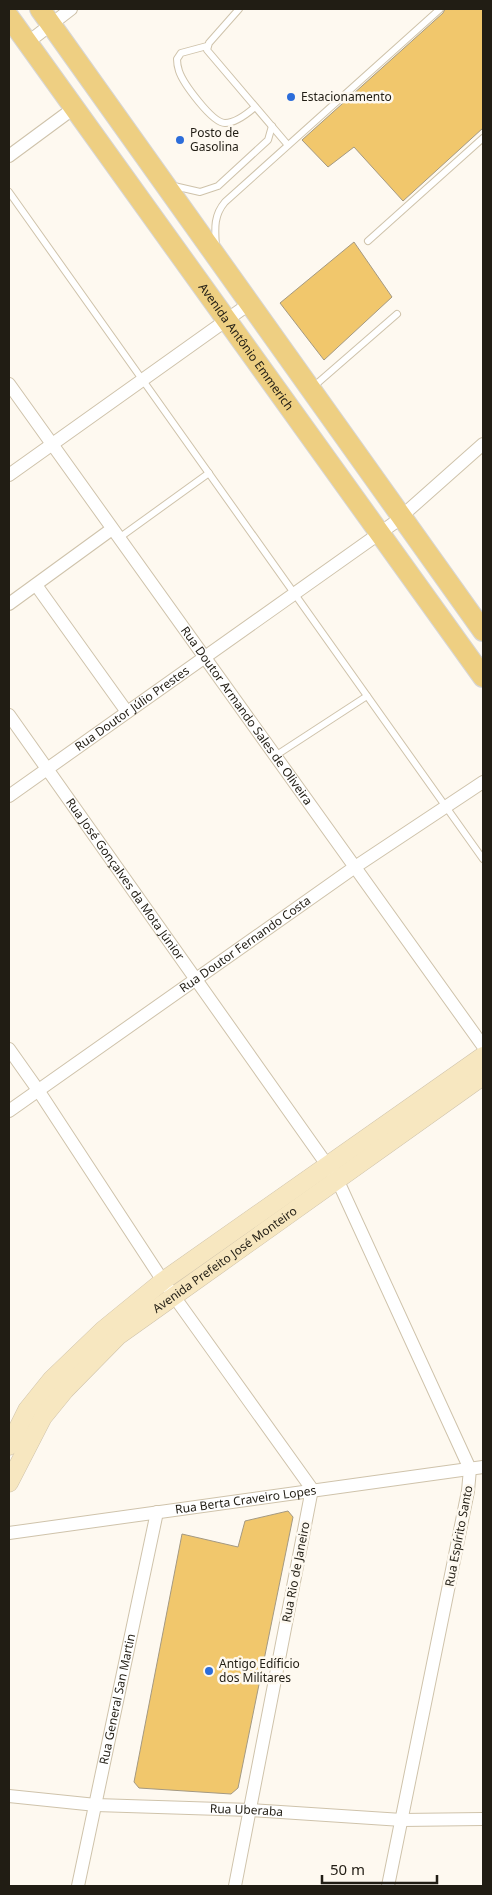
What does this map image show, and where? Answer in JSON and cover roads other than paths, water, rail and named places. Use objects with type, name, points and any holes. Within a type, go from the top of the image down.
[{"type":"main road","name":"Avenida Antônio Emmerich","points":[[9,17],[228,319],[483,677]]},
{"type":"main road","name":"Avenida Antônio Emmerich","points":[[45,17],[166,184],[249,304],[483,632]]},
{"type":"main road","name":"Avenida Prefeito José Monteiro","points":[[9,1483],[42,1417],[65,1390],[118,1336],[176,1296],[483,1056]]},
{"type":"main road","name":"Avenida Prefeito José Monteiro","points":[[9,1446],[27,1410],[52,1379],[103,1330],[163,1280],[483,1076]]},
{"type":"street","points":[[27,43],[45,17],[71,9]]},
{"type":"street","points":[[9,156],[74,108]]},
{"type":"street","points":[[9,474],[249,304]]},
{"type":"street","name":"Rua Doutor Armando Sales de Oliveira","points":[[9,384],[483,1046]]},
{"type":"street","name":"Rua Doutor Júlio Prestes","points":[[9,796],[380,533],[402,516],[483,444]]},
{"type":"street","points":[[9,604],[116,533]]},
{"type":"street","points":[[36,585],[127,712]]},
{"type":"street","name":"Rua José Gonçalves da Mota Júnior","points":[[9,715],[333,1172]]},
{"type":"street","name":"Rua Doutor Fernando Costa","points":[[9,1111],[355,867],[483,782]]},
{"type":"street","points":[[9,1049],[163,1280],[312,1489]]},
{"type":"street","name":"Rua Espírito Santo","points":[[333,1172],[470,1469],[468,1491],[388,1886]]},
{"type":"street","name":"Rua Berta Craveiro Lopes","points":[[9,1533],[312,1489],[483,1467]]},
{"type":"street","name":"Rua Rio de Janeiro","points":[[235,1886],[312,1489]]},
{"type":"street","name":"Rua General San Martin","points":[[78,1886],[157,1512]]},
{"type":"street","name":"Rua Uberaba","points":[[9,1796],[96,1805],[250,1810],[402,1820],[483,1819]]},
{"type":"lane","points":[[239,9],[207,46],[181,53],[177,59],[179,71],[202,106],[218,122],[227,123],[242,118],[255,107]]},
{"type":"lane","points":[[217,256],[215,230],[218,210],[288,144],[440,9]]},
{"type":"lane","points":[[207,46],[208,53],[288,144]]},
{"type":"lane","points":[[166,184],[187,191],[200,192],[218,186],[268,140],[272,126]]},
{"type":"lane","points":[[368,241],[483,138]]},
{"type":"lane","points":[[9,192],[483,859]]},
{"type":"lane","points":[[310,389],[397,314]]},
{"type":"lane","points":[[116,533],[209,473]]},
{"type":"lane","points":[[275,756],[367,696]]},
{"type":"place","name":"Estacionamento","points":[[291,97]]},
{"type":"place","name":"Posto de Gasolina","points":[[180,140]]},
{"type":"place","name":"Antigo Edíficio dos Militares","points":[[209,1671]]}]
